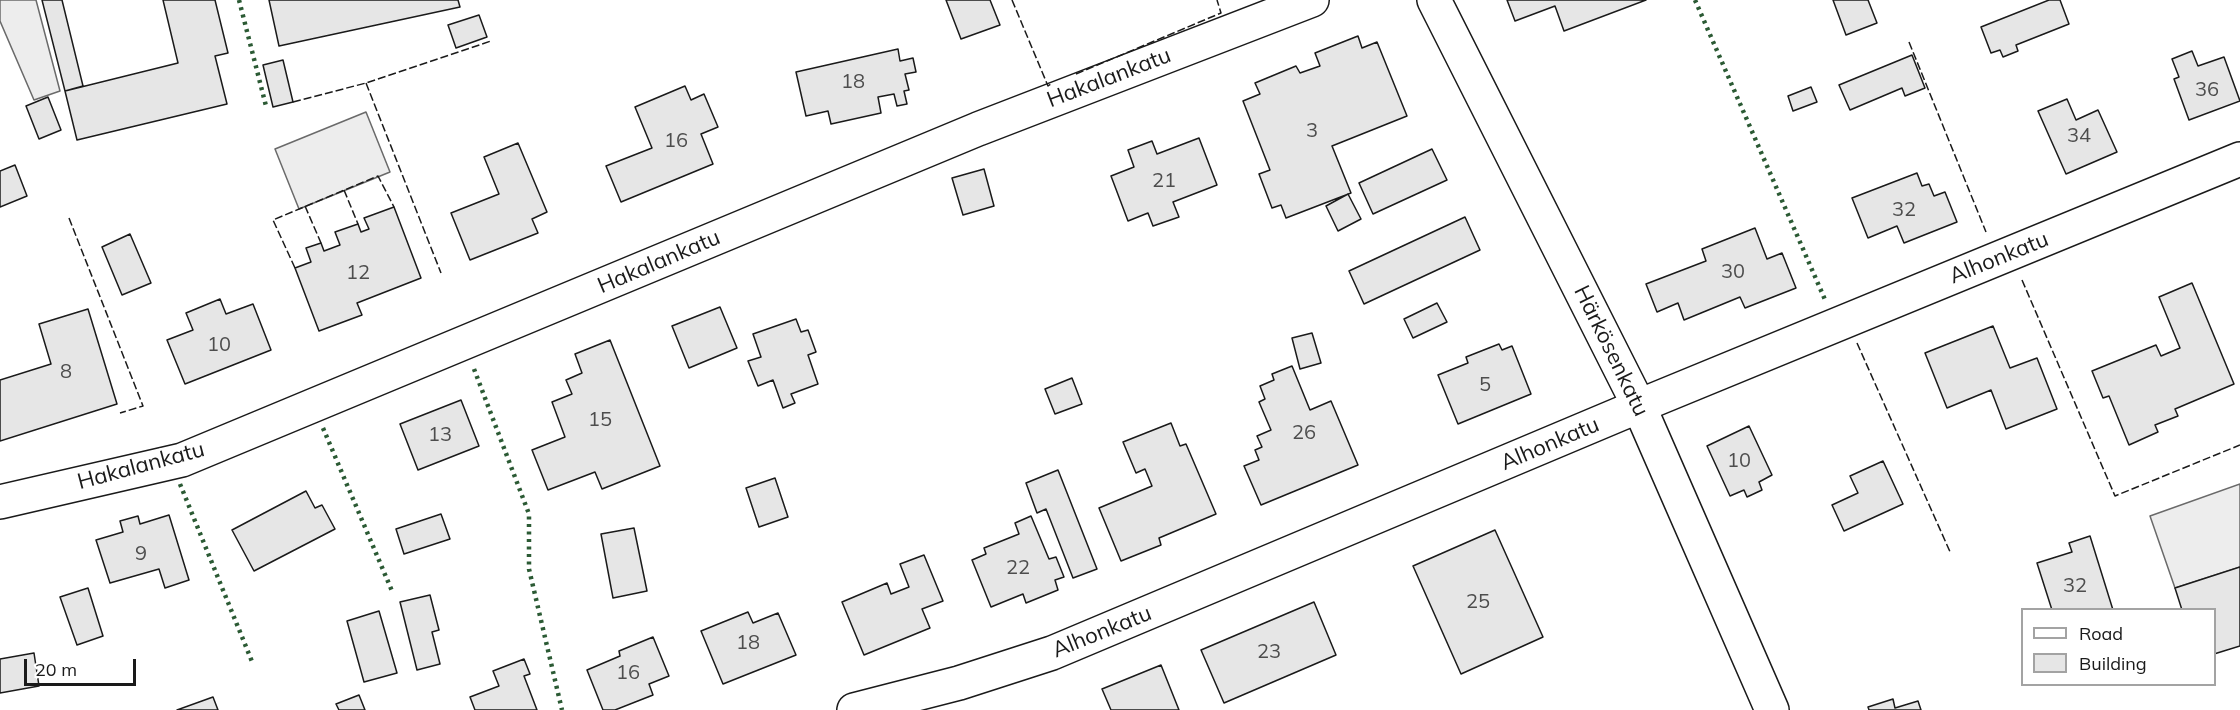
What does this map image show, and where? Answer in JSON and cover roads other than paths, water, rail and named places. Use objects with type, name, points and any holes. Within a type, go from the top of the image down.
[{"type":"street","name":"Hakalankatu","points":[[0,501],[182,460],[978,129],[1312,0]]},
{"type":"street","name":"Härkösenkatu","points":[[1434,0],[1639,406],[1772,710]]},
{"type":"street","name":"Alhonkatu","points":[[854,710],[959,683],[1052,653],[1639,406],[2240,159]]}]
